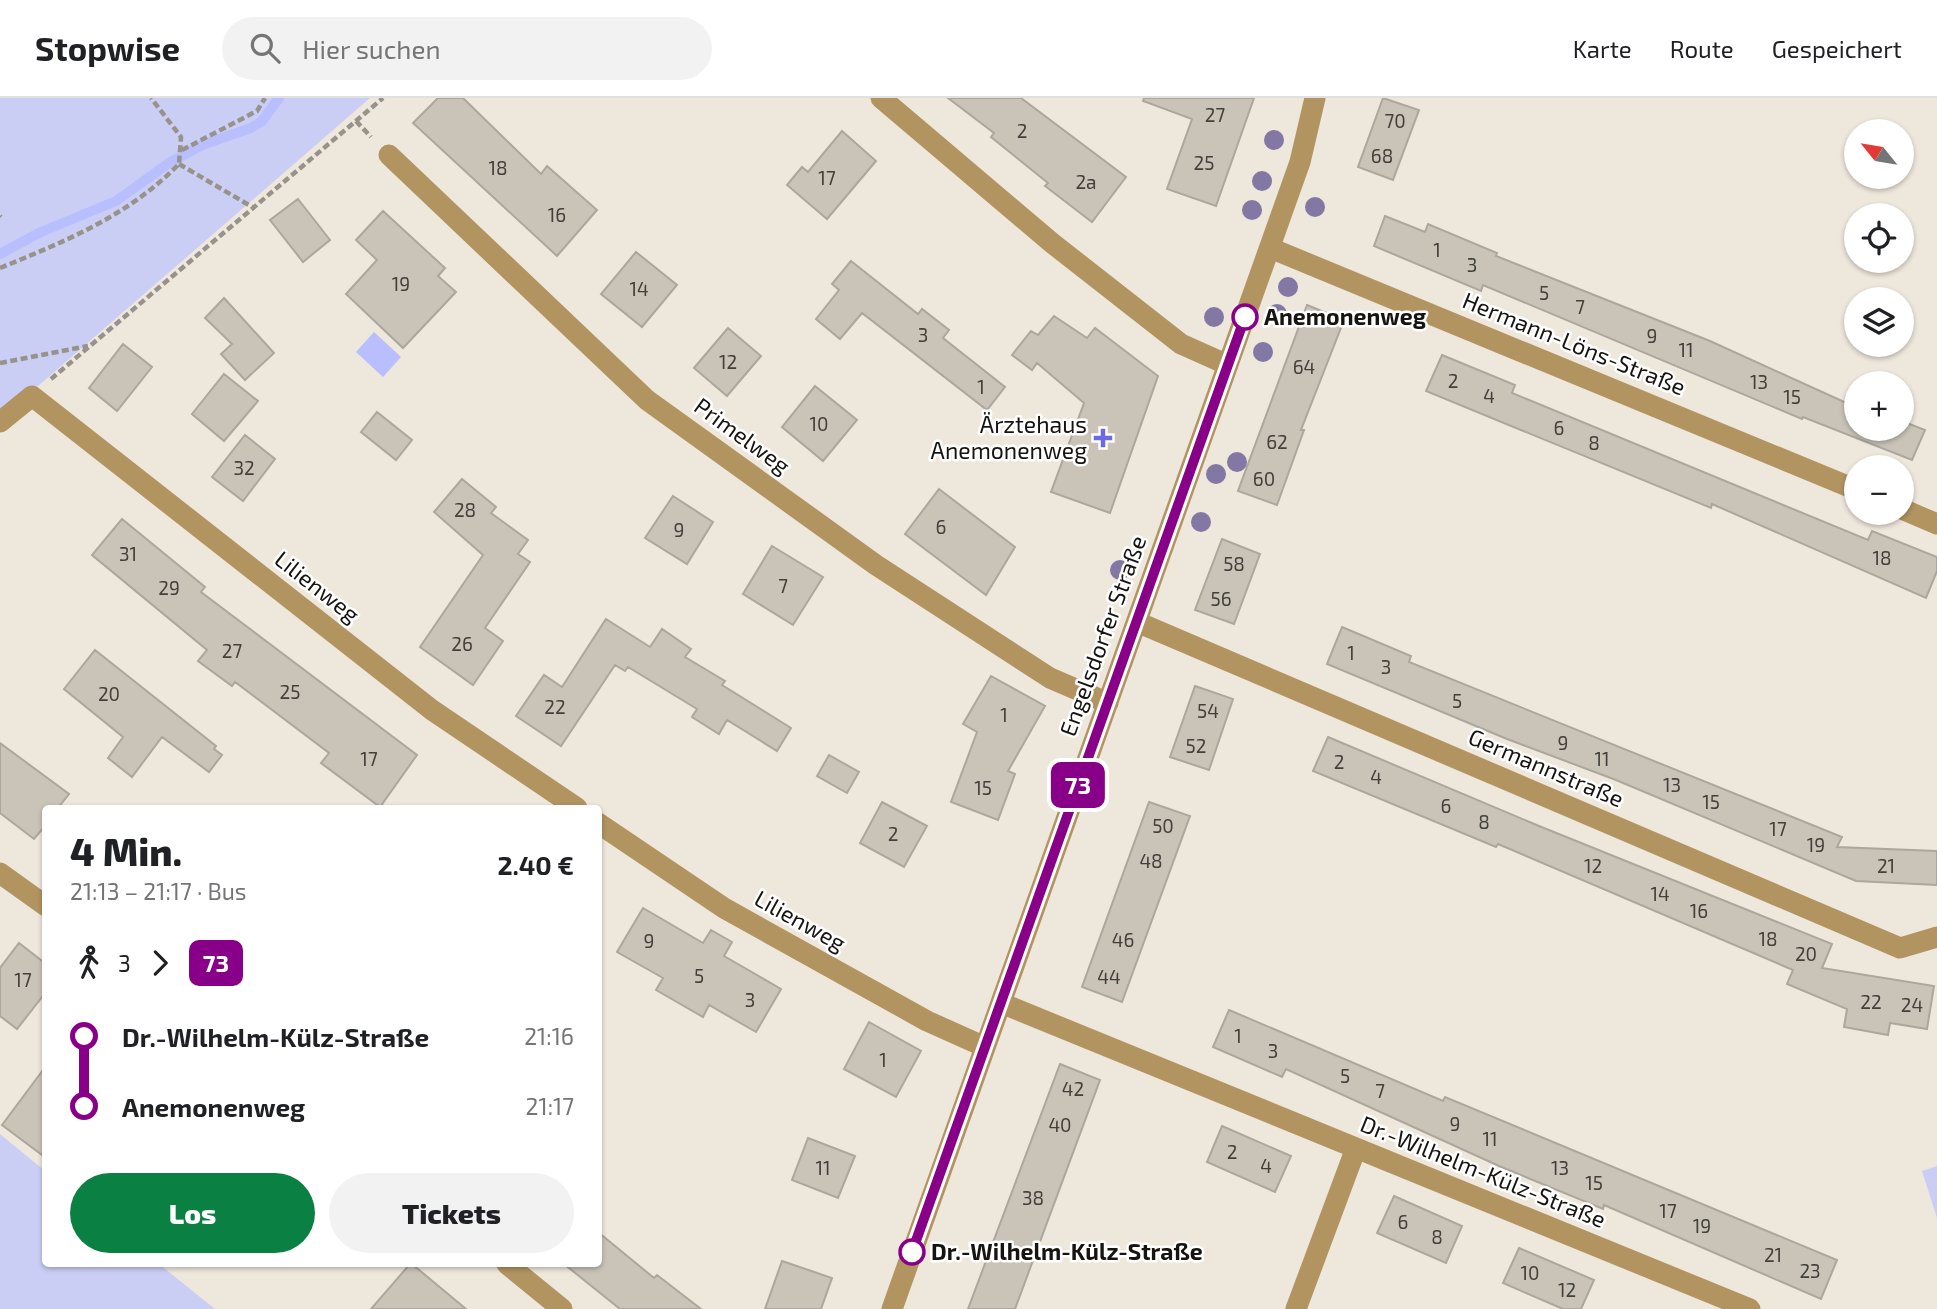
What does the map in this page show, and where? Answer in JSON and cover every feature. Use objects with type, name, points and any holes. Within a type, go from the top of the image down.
[{"type":"street","points":[[881,98],[1052,243],[1181,344],[1228,365]]},
{"type":"street","name":"Engelsdorfer Straße","points":[[892,1309],[1270,248],[1300,162],[1315,98]]},
{"type":"street","name":"Primelweg","points":[[389,155],[647,400],[876,565],[1050,678],[1108,703]]},
{"type":"street","name":"Hermann-Löns-Straße","points":[[1270,248],[1844,485]]},
{"type":"street","points":[[0,422],[32,396]]},
{"type":"street","name":"Lilienweg","points":[[32,396],[432,710],[573,805]]},
{"type":"street","points":[[1914,514],[1937,524]]},
{"type":"street","name":"Germannstraße","points":[[1136,622],[1900,948],[1937,937]]},
{"type":"street","name":"Lilienweg","points":[[602,826],[724,908],[927,1021],[985,1046]]},
{"type":"street","points":[[0,873],[42,903]]},
{"type":"street","name":"Dr.-Wilhelm-Külz-Straße","points":[[1001,1003],[1750,1309]]},
{"type":"street","points":[[1296,1309],[1356,1148]]},
{"type":"street","points":[[511,1267],[562,1309]]},
{"type":"path","points":[[0,268],[109,221],[156,187],[179,164],[181,137],[151,98]]},
{"type":"path","points":[[182,150],[257,111],[265,98]]},
{"type":"path","points":[[32,396],[383,98]]},
{"type":"path","points":[[179,164],[254,208]]},
{"type":"path","points":[[0,363],[90,345]]},
{"type":"shaded area","points":[[0,98],[370,98],[0,419]]},
{"type":"shaded area","points":[[374,332],[401,357],[383,377],[356,352]]},
{"type":"shaded area","points":[[0,1134],[42,1169],[42,1267],[163,1267],[215,1309],[0,1309]]},
{"type":"shaded area","points":[[1937,1166],[1937,1218],[1922,1171]]},
{"type":"building","points":[[438,98],[463,98],[541,174],[547,166],[597,210],[557,256],[413,123]]},
{"type":"building","points":[[948,98],[1021,98],[1126,177],[1092,222],[1045,186],[1048,183],[991,137],[994,133]]},
{"type":"building","points":[[1144,98],[1254,98],[1216,206],[1167,189],[1192,119],[1143,101]]},
{"type":"building","points":[[1383,98],[1419,110],[1393,180],[1358,167]]},
{"type":"building","points":[[842,131],[876,161],[827,219],[787,185],[802,167],[808,172]]},
{"type":"building","points":[[298,199],[330,240],[303,262],[270,220]]},
{"type":"building","points":[[383,211],[445,268],[438,276],[456,292],[403,348],[346,294],[377,260],[356,240]]},
{"type":"building","points":[[1385,216],[1425,232],[1428,224],[1497,253],[1496,256],[1710,341],[1844,402],[1844,433],[1803,417],[1802,419],[1483,285],[1481,291],[1374,246]]},
{"type":"building","points":[[636,252],[677,285],[642,327],[601,294]]},
{"type":"building","points":[[851,261],[918,314],[922,309],[949,330],[943,338],[1005,387],[987,410],[862,313],[840,339],[816,319],[839,290],[832,284]]},
{"type":"building","points":[[224,298],[274,353],[245,380],[221,354],[232,344],[205,318]]},
{"type":"building","points":[[1307,305],[1344,320],[1301,430],[1304,430],[1277,505],[1238,491]]},
{"type":"building","name":"Ärztehaus Anemonenweg","points":[[1054,316],[1087,338],[1095,328],[1158,376],[1110,513],[1051,492],[1084,403],[1037,363],[1032,370],[1012,355],[1031,331],[1038,335]]},
{"type":"building","points":[[728,328],[761,356],[727,396],[694,368]]},
{"type":"building","points":[[123,344],[152,367],[117,411],[89,388]]},
{"type":"building","points":[[1442,355],[1515,385],[1512,393],[1868,540],[1872,531],[1937,557],[1937,571],[1926,598],[1712,504],[1711,508],[1426,391]]},
{"type":"building","points":[[224,374],[258,401],[224,441],[192,414]]},
{"type":"building","points":[[815,386],[857,420],[823,461],[782,427]]},
{"type":"building","points":[[377,412],[412,440],[396,460],[361,432]]},
{"type":"building","points":[[1914,426],[1925,430],[1914,455],[1899,455],[1864,441],[1914,441]]},
{"type":"building","points":[[245,435],[275,459],[243,501],[212,477]]},
{"type":"building","points":[[462,479],[496,507],[491,513],[528,540],[518,554],[530,562],[485,628],[503,641],[473,685],[420,647],[483,555],[434,512]]},
{"type":"building","points":[[939,489],[1015,547],[986,595],[905,534]]},
{"type":"building","points":[[673,496],[713,522],[687,564],[645,538]]},
{"type":"building","points":[[122,519],[205,587],[201,592],[417,755],[381,805],[377,805],[321,763],[329,753],[235,682],[232,686],[198,661],[207,650],[92,555]]},
{"type":"building","points":[[1222,539],[1260,554],[1234,624],[1195,610]]},
{"type":"building","points":[[772,546],[823,577],[793,625],[743,594]]},
{"type":"building","points":[[606,619],[650,647],[662,629],[691,649],[685,657],[725,681],[722,685],[791,728],[777,751],[727,720],[719,734],[692,717],[697,709],[628,667],[625,671],[615,665],[561,746],[516,716],[544,675],[562,687]]},
{"type":"building","points":[[1342,627],[1411,656],[1409,662],[1842,837],[1837,847],[1937,851],[1937,885],[1856,881],[1616,780],[1507,739],[1327,664]]},
{"type":"building","points":[[95,650],[216,746],[214,749],[222,755],[209,772],[162,737],[132,777],[108,758],[123,737],[64,689]]},
{"type":"building","points":[[991,676],[1045,706],[1008,771],[1015,774],[998,820],[951,802],[977,732],[963,724]]},
{"type":"building","points":[[1195,686],[1233,699],[1209,770],[1170,757]]},
{"type":"building","points":[[1328,737],[1539,826],[1832,944],[1822,968],[1934,986],[1927,1029],[1890,1023],[1888,1035],[1844,1027],[1847,1009],[1787,984],[1793,970],[1498,844],[1496,847],[1313,771]]},
{"type":"building","points":[[0,743],[69,794],[60,805],[42,805],[42,830],[34,839],[0,813]]},
{"type":"building","points":[[829,755],[859,772],[847,793],[817,776]]},
{"type":"building","points":[[882,802],[927,826],[904,867],[860,843]]},
{"type":"building","points":[[1149,802],[1190,816],[1122,1002],[1082,987]]},
{"type":"building","points":[[643,908],[703,943],[711,930],[732,942],[724,956],[781,989],[756,1032],[709,1005],[703,1017],[656,990],[663,978],[617,952]]},
{"type":"building","points":[[19,943],[42,961],[42,997],[17,1029],[0,1016],[0,968]]},
{"type":"building","points":[[1229,1010],[1443,1101],[1445,1097],[1837,1260],[1821,1299],[1604,1205],[1603,1209],[1499,1166],[1286,1069],[1282,1077],[1213,1047]]},
{"type":"building","points":[[869,1022],[921,1051],[896,1097],[844,1069]]},
{"type":"building","points":[[1060,1064],[1100,1080],[1015,1309],[968,1309]]},
{"type":"building","points":[[42,1071],[42,1155],[2,1125]]},
{"type":"building","points":[[1222,1126],[1291,1156],[1275,1192],[1207,1162]]},
{"type":"building","points":[[808,1138],[855,1156],[838,1198],[792,1180]]},
{"type":"building","points":[[1394,1196],[1462,1226],[1446,1263],[1377,1233]]},
{"type":"building","points":[[602,1235],[654,1278],[657,1275],[701,1309],[620,1309],[568,1267],[602,1267]]},
{"type":"building","points":[[1519,1248],[1594,1280],[1581,1309],[1563,1309],[1503,1283]]},
{"type":"building","points":[[782,1261],[832,1278],[821,1309],[765,1309]]},
{"type":"building","points":[[407,1267],[416,1267],[466,1309],[371,1309]]},
{"type":"waterway","points":[[0,254],[41,232],[116,201],[169,163],[202,145],[251,128],[262,121],[279,98]]},
{"type":"bus line","name":"73","points":[[912,1252],[1245,317]]},
{"type":"place","name":"Anemonenweg","points":[[1245,317]]},
{"type":"place","name":"Ärztehaus Anemonenweg","points":[[1103,438]]},
{"type":"place","name":"Dr.-Wilhelm-Külz-Straße","points":[[912,1252]]}]
